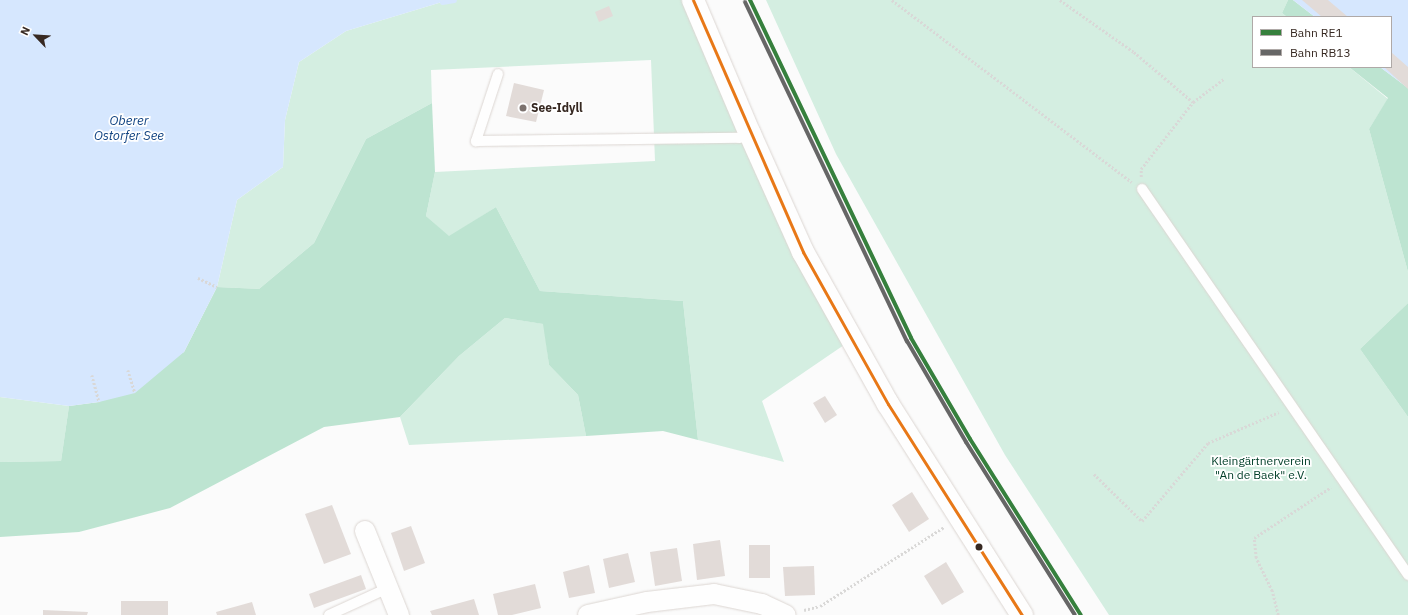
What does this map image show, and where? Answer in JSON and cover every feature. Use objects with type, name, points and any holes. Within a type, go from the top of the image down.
[{"type":"street","points":[[693,0],[750,134],[807,258],[888,404],[961,516],[1022,615]]},
{"type":"street","points":[[365,531],[399,615]]},
{"type":"street","points":[[588,615],[638,610],[714,594],[762,604],[786,615]]},
{"type":"lane","points":[[498,74],[476,142],[739,138],[750,134]]},
{"type":"lane","points":[[1142,189],[1292,406],[1339,478],[1408,575]]},
{"type":"lane","points":[[329,615],[388,588]]},
{"type":"path","points":[[892,0],[1142,189]]},
{"type":"path","points":[[1060,0],[1134,52],[1193,102]]},
{"type":"path","points":[[1142,189],[1141,169],[1193,102],[1223,79]]},
{"type":"path","points":[[198,278],[216,287]]},
{"type":"path","points":[[128,370],[135,393]]},
{"type":"path","points":[[92,375],[99,402]]},
{"type":"path","points":[[1094,474],[1142,521],[1208,443],[1292,406]]},
{"type":"path","points":[[1278,615],[1272,591],[1256,558],[1254,538],[1327,491],[1339,478]]},
{"type":"path","points":[[786,615],[820,606],[961,516]]},
{"type":"green space","points":[[441,0],[685,0],[844,345],[762,401],[784,462],[698,440],[683,301],[540,291],[496,207],[449,237],[426,216],[435,172],[655,161],[651,60],[431,70],[432,103],[366,139],[314,243],[259,289],[217,287],[237,200],[283,167],[285,120],[299,62],[346,31],[442,2]]},
{"type":"green space","name":"Kleingärtnerverein \"An de Baek\" e.V.","points":[[766,0],[1288,0],[1282,13],[1286,16],[1252,16],[1252,68],[1350,68],[1388,99],[1369,129],[1408,272],[1408,303],[1360,349],[1408,417],[1408,615],[1109,615],[1005,455],[836,154]]},
{"type":"green space","points":[[1288,0],[1293,0],[1314,16],[1286,16],[1282,13]]},
{"type":"green space","points":[[1350,68],[1381,68],[1408,88],[1408,272],[1369,129],[1388,98]]},
{"type":"green space","points":[[432,103],[435,172],[426,216],[449,236],[496,207],[540,291],[683,301],[698,440],[663,431],[586,436],[578,395],[549,365],[543,324],[505,318],[459,356],[400,417],[324,427],[170,508],[79,532],[0,537],[0,462],[61,461],[69,406],[99,402],[184,352],[217,287],[259,289],[314,243],[366,139]]},
{"type":"green space","points":[[1408,303],[1408,417],[1360,349]]},
{"type":"green space","points":[[505,318],[544,324],[549,365],[578,395],[586,436],[409,445],[400,417],[459,356]]},
{"type":"green space","points":[[0,397],[69,406],[61,461],[0,462]]},
{"type":"water","name":"Oberer Ostorfer See","points":[[0,0],[441,0],[442,2],[346,31],[299,62],[285,120],[283,167],[237,200],[217,287],[184,352],[135,393],[99,402],[69,406],[0,397]]},
{"type":"water","points":[[1293,0],[1408,0],[1408,88],[1381,68],[1392,68],[1392,16],[1314,16]]},
{"type":"building","points":[[1302,0],[1328,0],[1347,16],[1321,16]]},
{"type":"building","points":[[609,6],[613,16],[599,22],[595,12]]},
{"type":"building","points":[[1392,53],[1408,67],[1408,89],[1385,68],[1392,68]]},
{"type":"building","points":[[514,83],[544,90],[536,122],[506,116]]},
{"type":"building","points":[[825,396],[837,415],[825,423],[813,403]]},
{"type":"building","points":[[912,492],[929,519],[909,532],[892,505]]},
{"type":"building","points":[[332,505],[351,554],[324,564],[305,514]]},
{"type":"building","points":[[411,526],[425,563],[404,571],[391,533]]},
{"type":"building","points":[[720,540],[725,576],[697,580],[693,544]]},
{"type":"building","points":[[749,545],[770,545],[770,578],[749,578]]},
{"type":"building","points":[[677,548],[682,581],[655,586],[650,552]]},
{"type":"building","points":[[628,553],[635,582],[609,588],[603,559]]},
{"type":"building","points":[[946,562],[964,592],[942,605],[924,576]]},
{"type":"building","points":[[589,565],[595,593],[569,598],[563,572]]},
{"type":"building","points":[[814,566],[815,595],[785,596],[783,567]]},
{"type":"building","points":[[361,575],[366,589],[314,608],[309,594]]},
{"type":"building","points":[[535,584],[541,608],[512,615],[498,615],[493,594]]},
{"type":"building","points":[[474,599],[479,615],[432,615],[430,611]]},
{"type":"building","points":[[121,601],[168,601],[168,615],[121,615]]},
{"type":"building","points":[[252,602],[256,615],[217,615],[216,612]]},
{"type":"building","points":[[43,610],[88,612],[87,615],[43,615]]},
{"type":"waterway","points":[[442,2],[454,0]]},
{"type":"rail line","name":"RE1","points":[[750,0],[911,338],[970,439],[1081,615]]},
{"type":"rail line","name":"RB13","points":[[745,2],[907,341],[966,442],[1075,615]]},
{"type":"transit line","points":[[693,0],[803,252],[888,404],[1022,615]]},
{"type":"place","name":"See-Idyll","points":[[523,108]]}]
